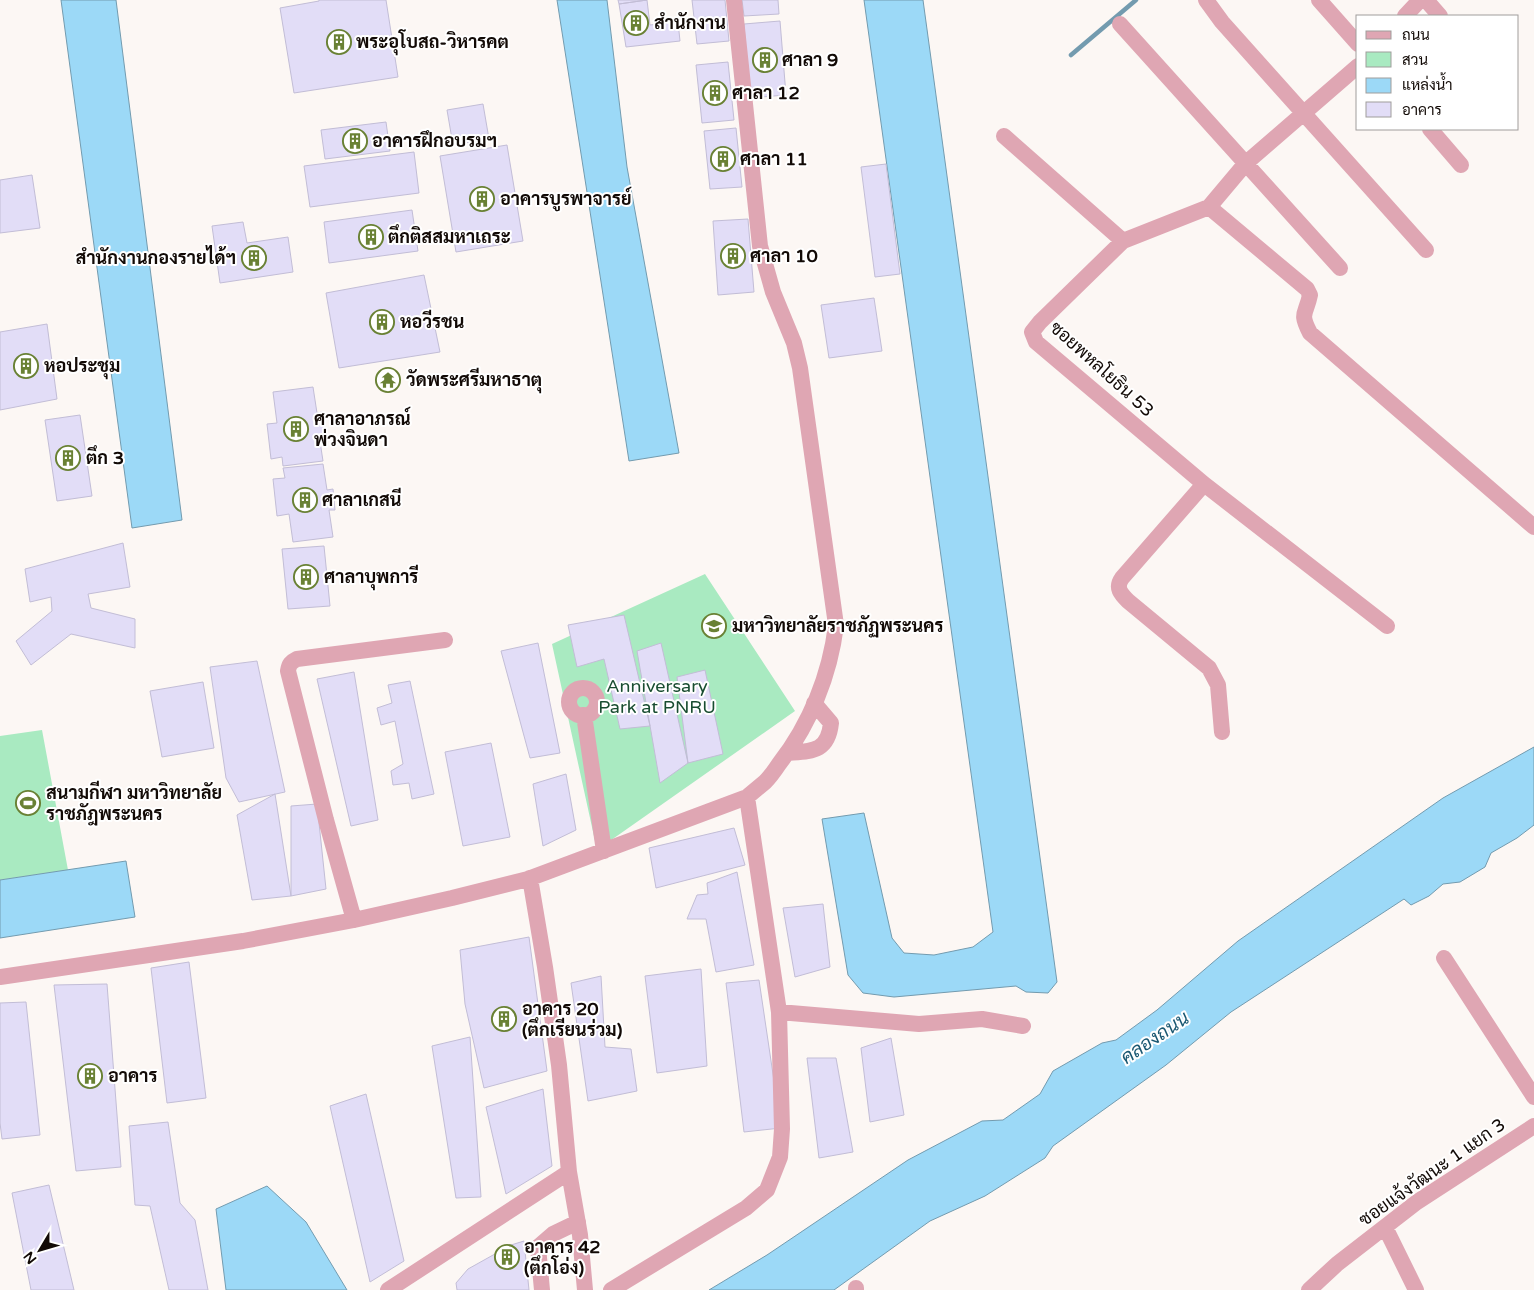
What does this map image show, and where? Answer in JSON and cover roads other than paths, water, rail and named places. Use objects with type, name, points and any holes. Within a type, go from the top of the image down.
[{"type":"street","points":[[0,977],[199,948],[354,920],[530,878],[746,796],[766,782],[788,753],[807,721],[826,673],[833,648],[836,625],[800,368],[794,343],[774,292],[760,246],[734,0]]},
{"type":"street","points":[[1206,0],[1222,22],[1426,250]]},
{"type":"street","points":[[1319,0],[1356,42]]},
{"type":"street","points":[[1406,15],[1420,0]]},
{"type":"street","points":[[1426,0],[1439,15]]},
{"type":"street","points":[[1120,24],[1340,268]]},
{"type":"street","name":"ซอยพหลโยธิน 53","points":[[1356,68],[1246,163],[1209,207],[1122,241],[1032,332],[1036,342],[1204,484],[1387,626]]},
{"type":"street","points":[[1431,130],[1461,165]]},
{"type":"street","points":[[1004,136],[1122,241]]},
{"type":"street","points":[[1209,207],[1307,289],[1310,295],[1304,312],[1304,323],[1310,333],[1534,527]]},
{"type":"street","points":[[1204,484],[1118,583],[1119,591],[1128,601],[1209,668],[1218,686],[1222,732]]},
{"type":"street","points":[[354,920],[326,820],[288,666],[297,660],[446,640]]},
{"type":"street","points":[[788,753],[814,750],[827,741],[831,723],[814,703]]},
{"type":"street","points":[[584,716],[604,851]]},
{"type":"street","points":[[611,1290],[746,1208],[767,1190],[780,1158],[782,1129],[779,1012],[746,796]]},
{"type":"street","points":[[530,878],[559,1065],[569,1172],[578,1222],[584,1290]]},
{"type":"street","points":[[1444,958],[1534,1098]]},
{"type":"street","points":[[779,1012],[919,1024],[982,1019],[1024,1026]]},
{"type":"street","name":"ซอยแจ้งวัฒนะ 1 แยก 3","points":[[1309,1290],[1337,1264],[1417,1202],[1534,1126]]},
{"type":"street","points":[[388,1290],[569,1172]]},
{"type":"street","points":[[542,1290],[538,1247],[553,1234],[578,1222]]},
{"type":"street","points":[[1385,1227],[1416,1290]]},
{"type":"water","points":[[61,0],[116,0],[182,520],[132,528]]},
{"type":"water","points":[[557,0],[607,0],[627,167],[679,453],[629,461]]},
{"type":"water","points":[[864,0],[923,0],[1057,982],[1048,993],[1026,992],[1016,986],[894,997],[863,993],[848,975],[822,819],[864,813],[892,938],[904,953],[934,955],[973,947],[993,932]]},
{"type":"water","name":"คลองถนน","points":[[1534,747],[1534,825],[1517,838],[1491,853],[1485,867],[1460,882],[1443,884],[1429,896],[1411,905],[1404,899],[1231,1012],[1166,1065],[1053,1146],[1045,1158],[985,1196],[930,1221],[834,1290],[709,1290],[767,1255],[908,1160],[982,1121],[1003,1120],[1040,1094],[1053,1071],[1102,1043],[1116,1040],[1157,1010],[1238,941],[1443,798]]},
{"type":"water","points":[[126,861],[135,917],[0,938],[0,880]]},
{"type":"water","points":[[267,1186],[306,1222],[347,1290],[226,1290],[216,1209]]},
{"type":"waterway","points":[[1071,55],[1136,0]]},
{"type":"place","name":"สำนักงาน","points":[[636,23]]},
{"type":"place","name":"พระอุโบสถ-วิหารคต","points":[[339,42]]},
{"type":"place","name":"ศาลา 9","points":[[765,60]]},
{"type":"place","name":"ศาลา 12","points":[[715,93]]},
{"type":"place","name":"อาคารฝึกอบรมฯ","points":[[355,141]]},
{"type":"place","name":"ศาลา 11","points":[[723,159]]},
{"type":"place","name":"อาคารบูรพาจารย์","points":[[482,199]]},
{"type":"place","name":"ตึกติสสมหาเถระ","points":[[371,237]]},
{"type":"place","name":"ศาลา 10","points":[[733,256]]},
{"type":"place","name":"สำนักงานกองรายได้ฯ","points":[[254,258]]},
{"type":"place","name":"หอวีรชน","points":[[382,322]]},
{"type":"place","name":"หอประชุม","points":[[26,366]]},
{"type":"place","name":"วัดพระศรีมหาธาตุ","points":[[388,380]]},
{"type":"place","name":"ศาลาอาภรณ์ พ่วงจินดา","points":[[296,429]]},
{"type":"place","name":"ตึก 3","points":[[68,458]]},
{"type":"place","name":"ศาลาเกสนี","points":[[305,500]]},
{"type":"place","name":"ศาลาบุพการี","points":[[306,577]]},
{"type":"place","name":"มหาวิทยาลัยราชภัฏพระนคร","points":[[714,626]]},
{"type":"place","name":"สนามกีฬา มหาวิทยาลัย ราชภัฎพระนคร","points":[[28,803]]},
{"type":"place","name":"อาคาร 20 (ตึกเรียนร่วม)","points":[[504,1019]]},
{"type":"place","name":"อาคาร","points":[[90,1076]]},
{"type":"place","name":"อาคาร 42 (ตึกโอ่ง)","points":[[507,1257]]},
{"type":"park label","name":"Anniversary Park at PNRU","points":[[657,696]]}]
